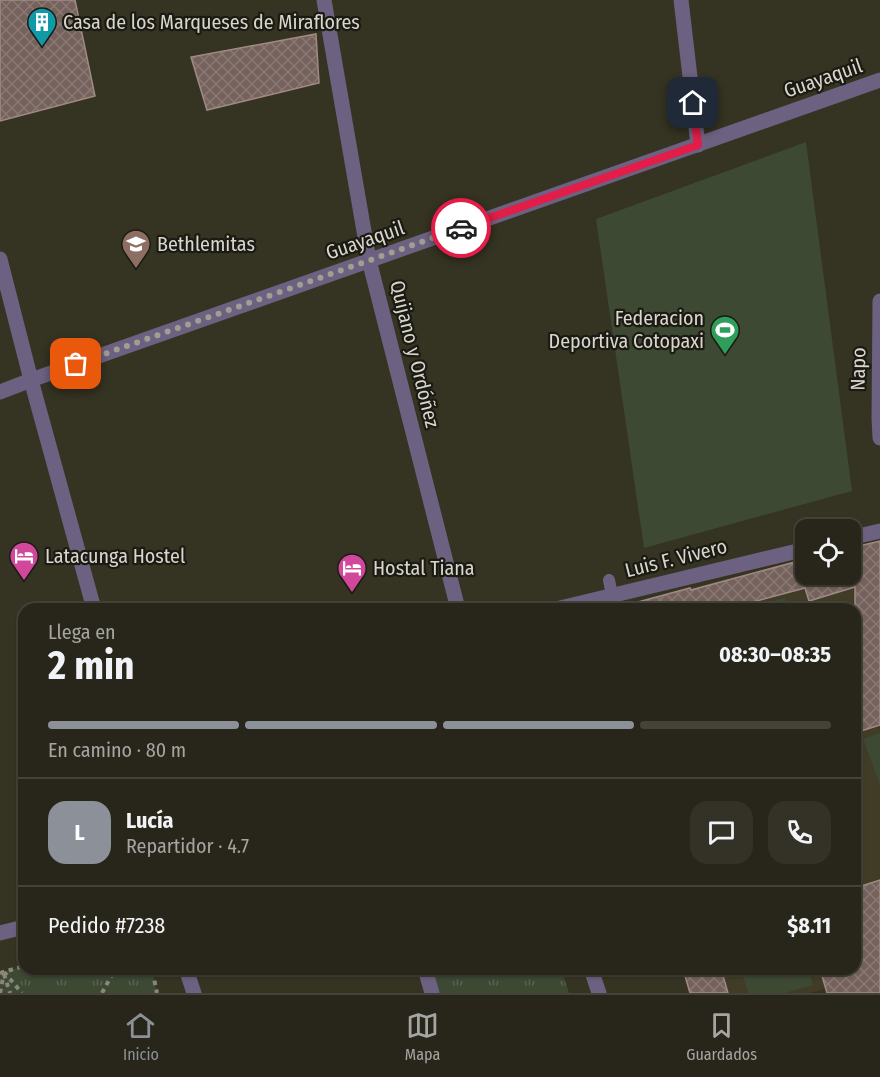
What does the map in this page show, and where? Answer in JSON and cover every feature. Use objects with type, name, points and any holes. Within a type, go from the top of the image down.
[{"type":"street","name":"Quijano y Ordóñez","points":[[324,0],[369,260],[456,603]]},
{"type":"street","points":[[681,0],[698,145]]},
{"type":"street","name":"Guayaquil","points":[[0,392],[880,80]]},
{"type":"street","points":[[0,259],[92,603]]},
{"type":"street","name":"Napo","points":[[880,301],[880,438]]},
{"type":"street","points":[[861,535],[880,531]]},
{"type":"street","name":"Luis F. Vivero","points":[[571,603],[610,588],[795,551]]},
{"type":"street","points":[[0,933],[18,928]]},
{"type":"street","points":[[188,975],[194,993]]},
{"type":"street","points":[[427,975],[432,993]]},
{"type":"street","points":[[593,975],[598,993]]},
{"type":"path","points":[[2,973],[18,968]]},
{"type":"path","points":[[0,993],[2,973]]},
{"type":"path","points":[[2,973],[10,993]]},
{"type":"path","points":[[2,973],[22,993]]},
{"type":"path","points":[[102,993],[112,975]]},
{"type":"path","points":[[153,975],[157,993]]},
{"type":"shaded area","points":[[880,540],[880,972],[810,993],[690,993],[685,975],[861,975],[861,603],[662,603],[660,596],[795,562],[795,585],[861,585],[861,545]]},
{"type":"green space","name":"Federacion Deportiva Cotopaxi","points":[[806,142],[852,491],[644,548],[596,219]]},
{"type":"green space","points":[[785,598],[786,603],[765,603]]},
{"type":"green space","points":[[880,733],[880,785],[863,739]]},
{"type":"green space","points":[[18,968],[18,975],[153,975],[157,993],[0,993],[0,973]]},
{"type":"green space","points":[[434,975],[563,975],[569,993],[439,993]]},
{"type":"green space","points":[[743,975],[810,975],[813,985],[785,993],[748,993]]},
{"type":"building","name":"Casa de los Marqueses de Miraflores","points":[[0,0],[75,0],[95,96],[0,121]]},
{"type":"building","points":[[316,34],[319,83],[207,110],[191,57]]},
{"type":"building","points":[[880,541],[880,725],[861,731],[861,603],[855,603],[855,587],[809,601],[805,588],[749,603],[634,603],[690,588],[691,590],[795,562],[795,585],[861,585],[861,545]]},
{"type":"building","points":[[880,880],[880,993],[827,993],[822,975],[861,975],[861,886]]},
{"type":"building","points":[[685,975],[723,975],[728,993],[690,993]]},
{"type":"way so far","points":[[76,364],[461,228]]},
{"type":"place","name":"Casa de los Marqueses de Miraflores","points":[[42,48]]},
{"type":"place","name":"Bethlemitas","points":[[136,270]]},
{"type":"place","name":"Federacion Deportiva Cotopaxi","points":[[725,356]]},
{"type":"place","name":"Latacunga Hostel","points":[[24,582]]},
{"type":"place","name":"Hostal Tiana","points":[[352,594]]},
{"type":"route","points":[[461,228],[698,145],[693,103]]}]
